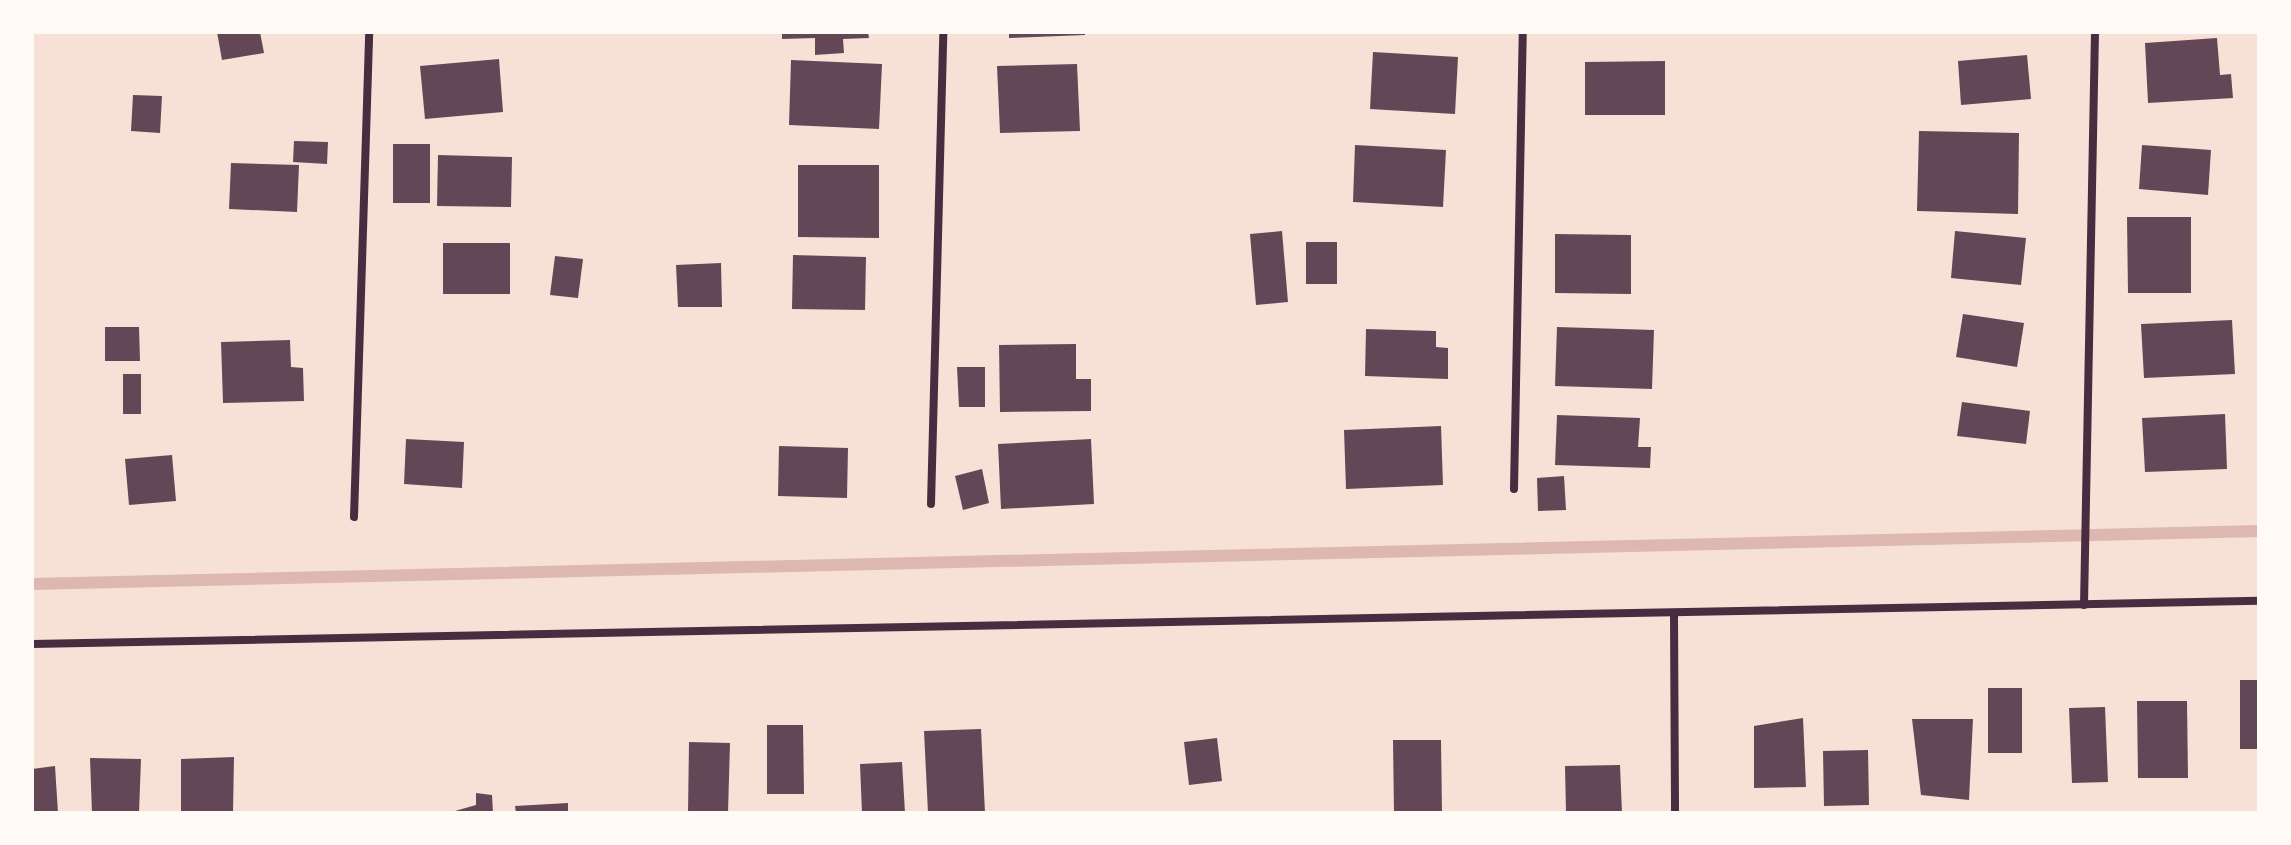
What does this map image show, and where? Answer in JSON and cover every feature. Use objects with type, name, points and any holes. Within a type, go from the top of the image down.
[{"type":"street","points":[[354,517],[369,32]]},
{"type":"street","points":[[931,504],[943,32]]},
{"type":"street","points":[[1514,489],[1523,32]]},
{"type":"street","points":[[2084,605],[2095,32]]},
{"type":"street","points":[[32,644],[1674,615],[2259,601]]},
{"type":"street","points":[[1674,615],[1675,813]]},
{"type":"building","points":[[217,32],[260,32],[264,53],[222,60]]},
{"type":"building","points":[[782,32],[868,32],[869,38],[843,39],[844,53],[815,55],[815,38],[782,39]]},
{"type":"building","points":[[1009,32],[1085,32],[1085,35],[1009,38]]},
{"type":"building","points":[[2217,38],[2220,75],[2231,74],[2233,98],[2148,103],[2145,43]]},
{"type":"building","points":[[1373,52],[1458,57],[1455,114],[1370,109]]},
{"type":"building","points":[[2027,55],[2031,99],[1961,105],[1958,61]]},
{"type":"building","points":[[499,59],[503,112],[425,119],[420,66]]},
{"type":"building","points":[[791,60],[882,64],[879,129],[789,125]]},
{"type":"building","points":[[1665,61],[1665,115],[1585,115],[1585,62]]},
{"type":"building","points":[[1077,64],[1080,131],[1000,133],[997,66]]},
{"type":"building","points":[[133,95],[162,96],[160,133],[131,131]]},
{"type":"building","points":[[1919,131],[2019,133],[2018,214],[1917,211]]},
{"type":"building","points":[[294,141],[328,142],[327,164],[293,162]]},
{"type":"building","points":[[393,144],[430,144],[430,203],[393,203]]},
{"type":"building","points":[[1355,145],[1446,150],[1443,207],[1353,202]]},
{"type":"building","points":[[2142,145],[2211,150],[2208,195],[2139,189]]},
{"type":"building","points":[[438,155],[512,157],[511,207],[437,206]]},
{"type":"building","points":[[231,163],[299,165],[297,212],[229,209]]},
{"type":"building","points":[[798,165],[879,165],[879,238],[798,237]]},
{"type":"building","points":[[2127,217],[2191,217],[2191,293],[2128,293]]},
{"type":"building","points":[[1282,231],[1288,302],[1256,305],[1250,234]]},
{"type":"building","points":[[1955,231],[2026,238],[2021,285],[1951,278]]},
{"type":"building","points":[[1555,234],[1631,235],[1631,294],[1555,293]]},
{"type":"building","points":[[1306,242],[1337,242],[1337,284],[1306,284]]},
{"type":"building","points":[[443,243],[510,243],[510,294],[443,294]]},
{"type":"building","points":[[793,255],[866,257],[865,310],[792,309]]},
{"type":"building","points":[[555,256],[583,259],[578,298],[550,295]]},
{"type":"building","points":[[721,263],[722,307],[678,307],[676,265]]},
{"type":"building","points":[[1963,314],[2024,323],[2017,367],[1956,357]]},
{"type":"building","points":[[2232,320],[2235,374],[2144,378],[2141,324]]},
{"type":"building","points":[[105,327],[139,327],[140,361],[105,361]]},
{"type":"building","points":[[1557,327],[1654,330],[1652,389],[1555,386]]},
{"type":"building","points":[[1366,329],[1436,331],[1436,347],[1448,348],[1448,379],[1365,376]]},
{"type":"building","points":[[290,340],[291,367],[303,368],[304,401],[223,403],[221,342]]},
{"type":"building","points":[[1076,344],[1076,379],[1091,379],[1091,411],[1000,412],[999,345]]},
{"type":"building","points":[[957,367],[985,367],[985,407],[959,407]]},
{"type":"building","points":[[123,374],[141,374],[141,414],[123,414]]},
{"type":"building","points":[[1962,402],[2030,411],[2026,444],[1957,436]]},
{"type":"building","points":[[2225,414],[2227,469],[2145,472],[2142,418]]},
{"type":"building","points":[[1557,415],[1640,418],[1638,447],[1651,447],[1650,468],[1555,465]]},
{"type":"building","points":[[1441,426],[1443,485],[1346,489],[1344,430]]},
{"type":"building","points":[[406,439],[464,442],[462,488],[404,484]]},
{"type":"building","points":[[1091,439],[1094,504],[1001,509],[998,444]]},
{"type":"building","points":[[779,446],[848,448],[847,498],[778,496]]},
{"type":"building","points":[[172,455],[176,501],[129,505],[125,459]]},
{"type":"building","points":[[982,469],[989,503],[963,510],[955,476]]},
{"type":"building","points":[[1564,476],[1566,510],[1538,511],[1537,478]]},
{"type":"building","points":[[2240,680],[2259,680],[2259,749],[2240,749]]},
{"type":"building","points":[[1988,688],[2022,688],[2022,753],[1988,753]]},
{"type":"building","points":[[2137,701],[2187,701],[2188,778],[2138,778]]},
{"type":"building","points":[[2105,707],[2108,782],[2072,783],[2069,708]]},
{"type":"building","points":[[1803,718],[1806,787],[1754,788],[1754,726]]},
{"type":"building","points":[[1912,719],[1973,719],[1969,800],[1921,795]]},
{"type":"building","points":[[767,725],[803,725],[804,794],[767,794]]},
{"type":"building","points":[[981,729],[985,813],[928,813],[924,731]]},
{"type":"building","points":[[1217,738],[1222,781],[1189,785],[1184,742]]},
{"type":"building","points":[[1393,740],[1441,740],[1442,813],[1394,813]]},
{"type":"building","points":[[689,742],[730,743],[728,813],[688,813]]},
{"type":"building","points":[[1868,750],[1869,805],[1824,806],[1823,751]]},
{"type":"building","points":[[234,757],[233,813],[181,813],[181,759]]},
{"type":"building","points":[[90,758],[141,759],[139,813],[92,813]]},
{"type":"building","points":[[902,762],[905,813],[862,813],[860,764]]},
{"type":"building","points":[[1620,765],[1622,813],[1566,813],[1565,766]]},
{"type":"building","points":[[55,766],[58,813],[32,813],[32,769]]},
{"type":"building","points":[[476,793],[492,795],[493,813],[448,813],[476,805]]},
{"type":"building","points":[[568,803],[568,813],[516,813],[515,806]]},
{"type":"waterway","points":[[32,584],[2259,531]]}]
